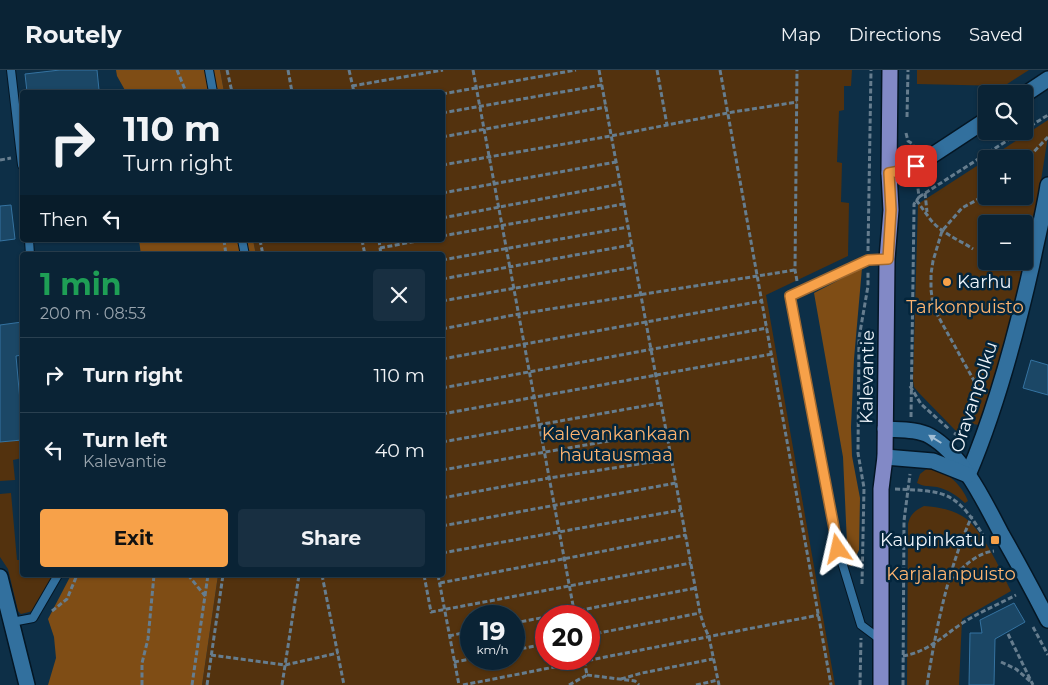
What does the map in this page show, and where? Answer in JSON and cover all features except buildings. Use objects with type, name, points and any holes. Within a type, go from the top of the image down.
[{"type":"main road","name":"Kalevantie","points":[[881,685],[881,489],[885,457],[888,259],[891,210],[889,173],[890,70]]},
{"type":"street","points":[[1033,89],[1048,79]]},
{"type":"street","points":[[889,173],[916,166],[978,125]]},
{"type":"street","name":"Oravanpolku","points":[[968,475],[1000,384],[1023,302],[1048,185]]},
{"type":"street","points":[[885,430],[911,431],[928,435],[941,444],[968,475],[1048,620]]},
{"type":"street","points":[[885,457],[934,461],[968,475]]},
{"type":"street","points":[[0,577],[27,685]]},
{"type":"lane","points":[[11,70],[20,144]]},
{"type":"lane","points":[[209,70],[214,90]]},
{"type":"lane","points":[[882,641],[861,625],[838,549],[790,296],[868,260],[888,259]]},
{"type":"lane","points":[[12,622],[33,618],[57,577]]},
{"type":"path","points":[[177,70],[185,90]]},
{"type":"path","points":[[227,70],[232,90]]},
{"type":"path","points":[[288,70],[292,90]]},
{"type":"path","points":[[349,70],[353,90]]},
{"type":"path","points":[[352,86],[443,70]]},
{"type":"path","points":[[473,70],[573,605]]},
{"type":"path","points":[[445,93],[576,70]]},
{"type":"path","points":[[599,70],[700,613],[709,637],[719,685]]},
{"type":"path","points":[[658,70],[667,125]]},
{"type":"path","points":[[720,70],[831,685]]},
{"type":"path","points":[[797,70],[794,270],[800,291]]},
{"type":"path","points":[[862,586],[864,488],[858,453],[859,338],[868,286],[871,70]]},
{"type":"path","points":[[908,70],[906,136],[913,144],[918,198],[914,210],[910,386],[911,431]]},
{"type":"path","points":[[445,112],[602,85]]},
{"type":"path","points":[[445,164],[797,102]]},
{"type":"path","points":[[445,136],[606,107]]},
{"type":"path","points":[[1033,125],[1048,115]]},
{"type":"path","points":[[1033,153],[1048,137]]},
{"type":"path","points":[[918,198],[1009,140]]},
{"type":"path","points":[[445,192],[616,162]]},
{"type":"path","points":[[445,217],[620,184]]},
{"type":"path","points":[[926,193],[927,216]]},
{"type":"path","points":[[918,198],[927,216],[942,230],[973,249]]},
{"type":"path","points":[[977,385],[938,316],[933,304],[931,290],[933,261],[942,230],[962,208],[978,199]]},
{"type":"path","points":[[445,236],[624,204]]},
{"type":"path","points":[[445,259],[628,227]]},
{"type":"path","points":[[379,242],[381,252]]},
{"type":"path","points":[[380,248],[412,242]]},
{"type":"path","points":[[445,278],[631,245]]},
{"type":"path","points":[[445,300],[635,267]]},
{"type":"path","points":[[445,328],[519,314],[794,270]]},
{"type":"path","points":[[445,358],[762,301]]},
{"type":"path","points":[[445,387],[767,328]]},
{"type":"path","points":[[445,413],[772,354]]},
{"type":"path","points":[[910,386],[921,404],[952,432],[978,450]]},
{"type":"path","points":[[445,441],[660,402]]},
{"type":"path","points":[[445,469],[666,431]]},
{"type":"path","points":[[904,685],[904,521],[909,490],[911,458]]},
{"type":"path","points":[[445,497],[549,478],[671,459]]},
{"type":"path","points":[[445,525],[676,483]]},
{"type":"path","points":[[909,490],[939,492],[961,504],[972,517],[986,540]]},
{"type":"path","points":[[927,685],[933,645],[950,580],[964,536],[982,498]]},
{"type":"path","points":[[445,552],[681,510]]},
{"type":"path","points":[[440,583],[686,535]]},
{"type":"path","points":[[989,546],[997,559]]},
{"type":"path","points":[[950,580],[981,554],[1011,550]]},
{"type":"path","points":[[424,577],[431,612],[691,563]]},
{"type":"path","points":[[142,685],[142,663],[148,638],[154,577]]},
{"type":"path","points":[[190,577],[206,597]]},
{"type":"path","points":[[192,685],[208,577]]},
{"type":"path","points":[[207,685],[223,577]]},
{"type":"path","points":[[282,685],[299,577]]},
{"type":"path","points":[[322,577],[344,685]]},
{"type":"path","points":[[438,577],[459,685]]},
{"type":"path","points":[[600,607],[696,588]]},
{"type":"path","points":[[903,656],[915,654],[933,645],[964,622],[1016,596],[1012,588]]},
{"type":"path","points":[[600,633],[700,613]]},
{"type":"path","points":[[600,657],[819,615]]},
{"type":"path","points":[[1030,622],[1048,655]]},
{"type":"path","points":[[860,685],[861,625]]},
{"type":"path","points":[[449,636],[460,634]]},
{"type":"path","points":[[1008,634],[1032,684]]},
{"type":"path","points":[[212,655],[285,665],[338,653]]},
{"type":"path","points":[[621,679],[714,658]]},
{"type":"path","points":[[454,662],[460,661]]},
{"type":"path","points":[[1001,662],[1016,669],[1032,684]]},
{"type":"path","points":[[463,685],[536,670]]},
{"type":"path","points":[[586,670],[587,675]]},
{"type":"path","points":[[569,685],[587,675],[634,681],[639,685]]},
{"type":"path","points":[[696,685],[718,680]]},
{"type":"green space","name":"Kalevankankaan hautausmaa","points":[[220,70],[852,70],[851,86],[844,86],[844,110],[839,111],[837,162],[842,163],[841,202],[849,203],[848,256],[766,295],[835,685],[202,685],[218,577],[445,577],[445,252],[255,252],[253,242],[445,242],[445,90],[224,90]]},
{"type":"green space","points":[[917,70],[1029,70],[1006,85],[917,84]]},
{"type":"green space","name":"Tarkonpuisto","points":[[1048,120],[1048,136],[1033,226],[1033,215],[978,215],[978,270],[1024,270],[1017,305],[979,425],[973,424],[965,431],[955,430],[914,387],[918,204],[978,165],[978,205],[1033,205],[1033,150],[1002,150],[1017,140],[1033,140],[1033,130]]},
{"type":"green space","points":[[20,440],[20,458],[13,460],[15,480],[0,481],[0,442]]},
{"type":"green space","points":[[929,467],[941,471],[953,479],[962,489],[968,501],[965,503],[952,493],[941,488],[917,483],[920,474]]},
{"type":"green space","points":[[11,493],[17,560],[20,560],[20,577],[54,577],[33,611],[21,614],[18,611],[8,569],[0,557],[0,494]]},
{"type":"green space","name":"Karjalanpuisto","points":[[924,506],[953,512],[969,521],[990,550],[1011,591],[962,619],[959,685],[907,685],[908,524],[913,513]]},
{"type":"shaded area","points":[[116,70],[220,70],[224,90],[125,90],[117,76]]},
{"type":"shaded area","points":[[139,242],[253,242],[255,252],[141,252]]},
{"type":"shaded area","points":[[862,268],[854,359],[851,427],[852,456],[860,498],[859,550],[852,566],[848,565],[843,457],[814,293]]},
{"type":"shaded area","points":[[70,577],[218,577],[202,685],[48,685],[56,658],[54,637],[48,619]]},
{"type":"place","name":"Karhu","points":[[947,282]]},
{"type":"place","name":"Kaupinkatu","points":[[995,540]]},
{"type":"route","points":[[838,549],[790,296],[868,260],[888,259],[891,210],[889,173],[916,166]]}]
